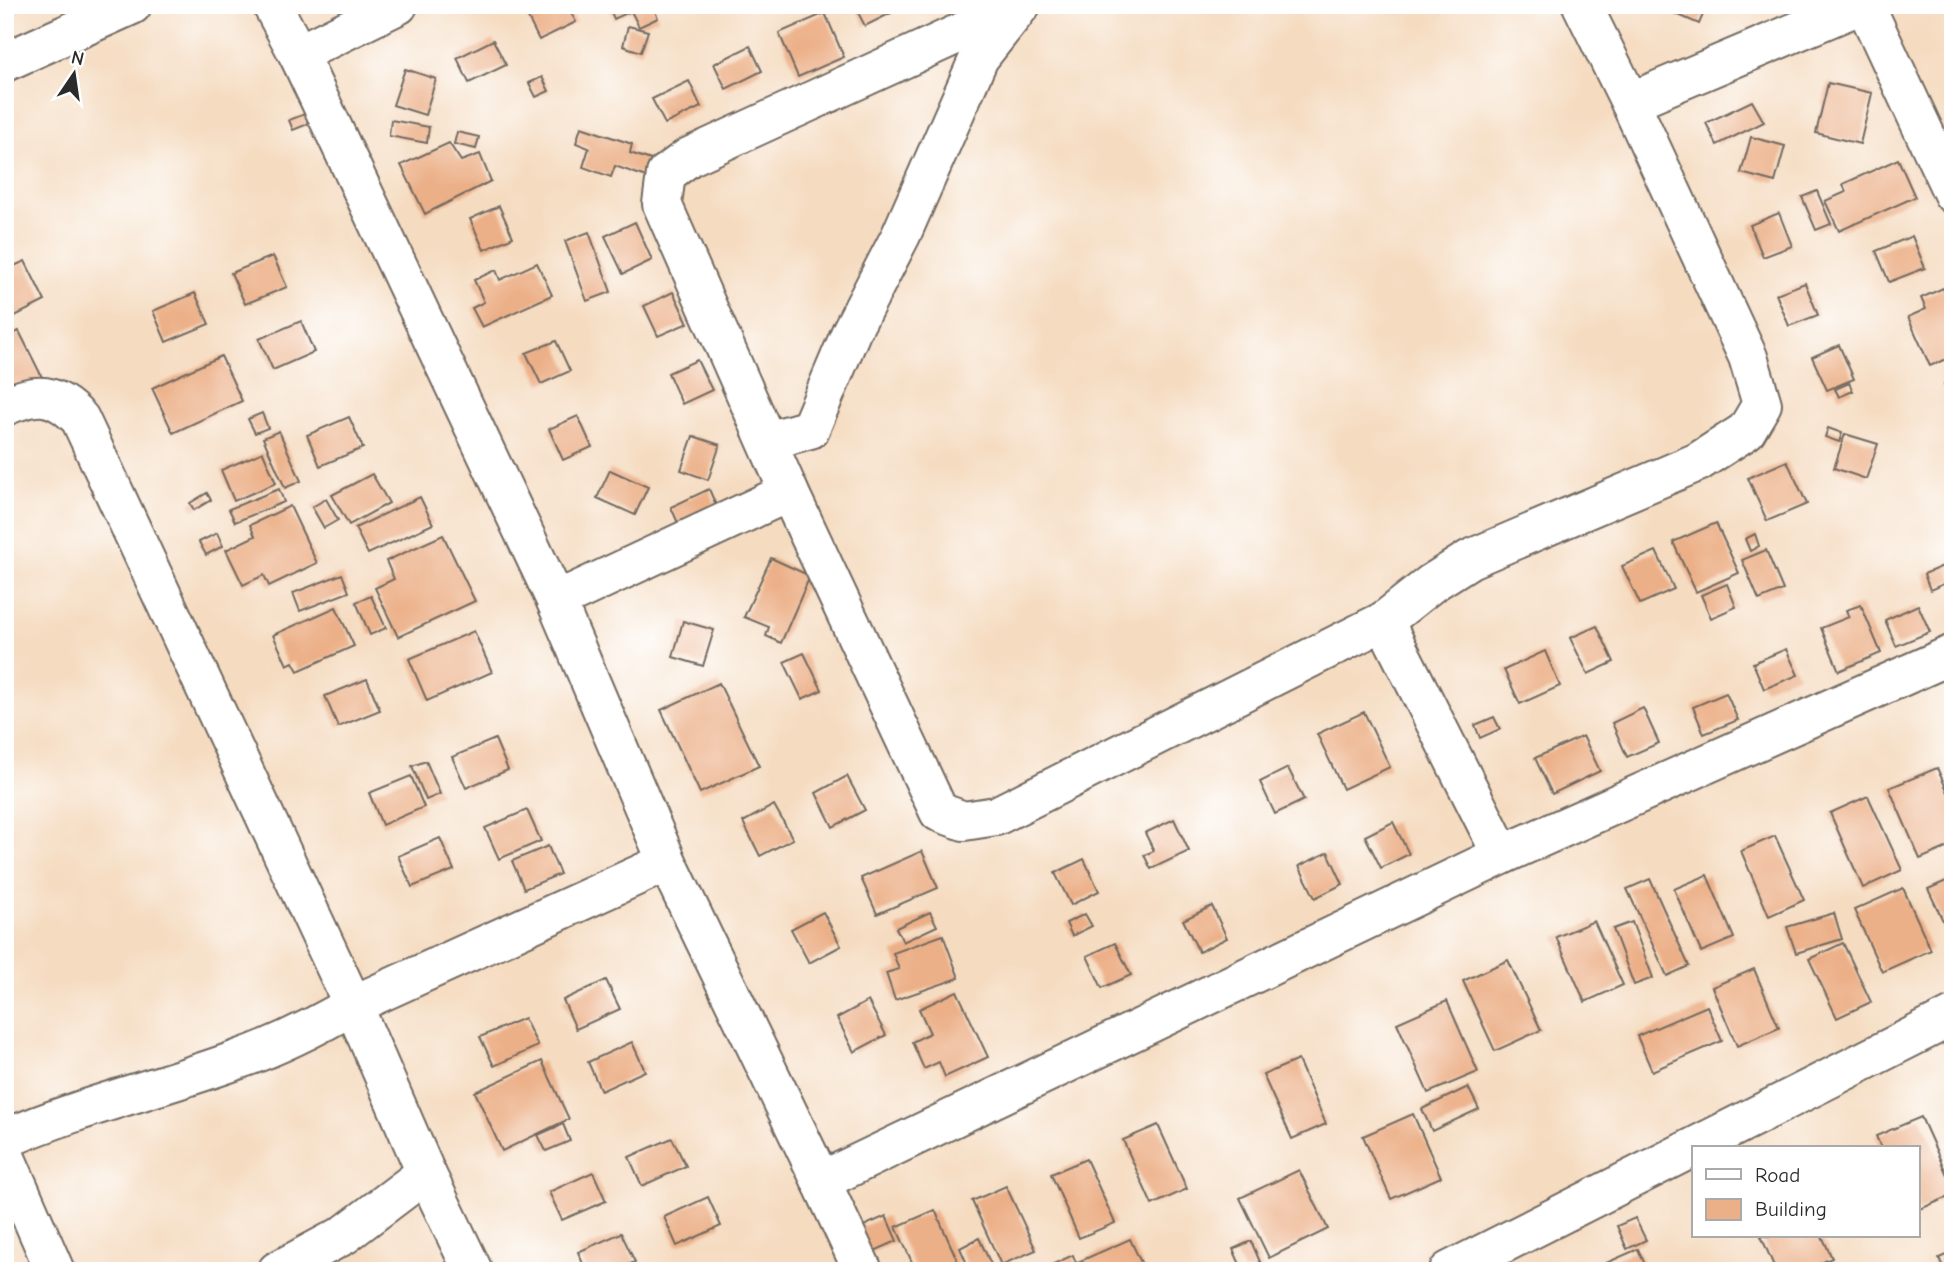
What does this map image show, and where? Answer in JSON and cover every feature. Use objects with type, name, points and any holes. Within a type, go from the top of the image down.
[{"type":"street","points":[[5,62],[132,5]]},
{"type":"street","points":[[272,5],[298,54],[556,601],[667,862],[863,1271]]},
{"type":"street","points":[[298,54],[398,5]]},
{"type":"street","points":[[1021,5],[689,157],[666,174],[662,204],[789,492],[939,813],[964,821],[996,816],[1384,621],[1432,583],[1470,559],[1698,462],[1746,431],[1762,404],[1748,357],[1582,5]]},
{"type":"street","points":[[767,441],[810,429],[851,332],[901,235],[979,58],[1021,5]]},
{"type":"street","points":[[1630,102],[1862,5],[1953,194]]},
{"type":"street","points":[[5,406],[29,396],[48,397],[67,406],[80,419],[353,1005],[426,1173],[473,1271]]},
{"type":"street","points":[[556,601],[789,492]]},
{"type":"street","points":[[1384,621],[1502,855]]},
{"type":"street","points":[[821,1181],[1502,855],[1953,654]]},
{"type":"street","points":[[5,1139],[53,1118],[239,1059],[667,862]]},
{"type":"street","points":[[1696,1146],[1953,1016]]},
{"type":"street","points":[[1449,1271],[1692,1148]]},
{"type":"street","points":[[5,1156],[55,1271]]},
{"type":"street","points":[[277,1271],[344,1236],[426,1173]]},
{"type":"building","points":[[548,5],[567,5],[576,22],[539,40],[527,16]]},
{"type":"building","points":[[608,5],[652,5],[658,18],[639,27],[631,11],[614,19]]},
{"type":"building","points":[[854,5],[899,5],[901,8],[865,26]]},
{"type":"building","points":[[1707,5],[1699,24],[1660,7]]},
{"type":"building","points":[[825,13],[844,57],[798,77],[779,33]]},
{"type":"building","points":[[628,26],[648,31],[641,52],[623,46]]},
{"type":"building","points":[[493,40],[506,65],[469,83],[457,58]]},
{"type":"building","points":[[750,46],[762,71],[726,89],[714,64]]},
{"type":"building","points":[[405,69],[436,79],[425,115],[393,105]]},
{"type":"building","points":[[542,77],[549,91],[536,97],[529,83]]},
{"type":"building","points":[[689,81],[701,107],[665,124],[652,99]]},
{"type":"building","points":[[1828,83],[1872,93],[1860,144],[1816,133]]},
{"type":"building","points":[[1752,101],[1764,122],[1717,145],[1706,123]]},
{"type":"building","points":[[305,114],[308,124],[293,130],[289,120]]},
{"type":"building","points":[[391,120],[429,127],[427,143],[389,136]]},
{"type":"building","points":[[581,127],[632,144],[630,153],[651,160],[646,177],[615,166],[611,177],[583,167],[589,148],[576,143]]},
{"type":"building","points":[[457,132],[479,137],[476,149],[454,144]]},
{"type":"building","points":[[1751,137],[1785,146],[1775,182],[1741,173]]},
{"type":"building","points":[[449,143],[461,161],[480,154],[491,181],[425,214],[401,165]]},
{"type":"building","points":[[1898,159],[1915,197],[1839,231],[1825,201],[1846,192],[1843,184]]},
{"type":"building","points":[[1817,191],[1831,224],[1816,230],[1802,197]]},
{"type":"building","points":[[499,206],[513,237],[484,250],[470,219]]},
{"type":"building","points":[[1779,213],[1792,246],[1763,257],[1750,225]]},
{"type":"building","points":[[635,222],[652,260],[623,274],[605,236]]},
{"type":"building","points":[[589,232],[611,292],[587,301],[565,241]]},
{"type":"building","points":[[1912,236],[1925,268],[1889,282],[1876,251]]},
{"type":"building","points":[[273,256],[287,287],[245,304],[231,273]]},
{"type":"building","points":[[25,261],[45,301],[13,317],[5,302],[5,270]]},
{"type":"building","points":[[537,263],[552,295],[482,327],[472,308],[484,302],[474,280],[496,270],[500,280]]},
{"type":"building","points":[[1805,283],[1818,315],[1789,326],[1776,294]]},
{"type":"building","points":[[1943,288],[1953,310],[1953,356],[1930,366],[1908,317],[1926,309],[1921,298]]},
{"type":"building","points":[[673,292],[688,323],[658,336],[644,306]]},
{"type":"building","points":[[195,293],[209,324],[166,342],[153,311]]},
{"type":"building","points":[[301,321],[314,352],[273,370],[259,339]]},
{"type":"building","points":[[19,331],[44,381],[5,390],[5,368],[13,364],[5,349],[5,337]]},
{"type":"building","points":[[556,341],[570,371],[541,384],[526,353]]},
{"type":"building","points":[[1839,345],[1854,379],[1827,390],[1812,357]]},
{"type":"building","points":[[221,356],[242,401],[173,433],[152,388]]},
{"type":"building","points":[[697,360],[712,390],[682,404],[668,373]]},
{"type":"building","points":[[1953,380],[1953,404],[1944,384]]},
{"type":"building","points":[[1849,383],[1853,391],[1839,397],[1835,389]]},
{"type":"building","points":[[262,413],[268,428],[255,433],[248,419]]},
{"type":"building","points":[[578,416],[592,447],[563,460],[549,429]]},
{"type":"building","points":[[349,417],[363,448],[320,466],[307,435]]},
{"type":"building","points":[[1828,428],[1842,433],[1839,442],[1825,437]]},
{"type":"building","points":[[279,431],[301,481],[285,488],[263,438]]},
{"type":"building","points":[[1845,434],[1878,444],[1866,479],[1834,468]]},
{"type":"building","points":[[693,436],[720,445],[708,480],[681,470]]},
{"type":"building","points":[[263,452],[276,483],[234,501],[221,470]]},
{"type":"building","points":[[1787,461],[1807,504],[1767,521],[1748,478]]},
{"type":"building","points":[[610,470],[648,487],[635,515],[597,498]]},
{"type":"building","points":[[372,474],[389,503],[349,525],[332,495]]},
{"type":"building","points":[[279,489],[284,502],[235,522],[229,509]]},
{"type":"building","points":[[709,489],[718,510],[680,528],[671,507]]},
{"type":"building","points":[[207,493],[211,500],[194,510],[190,503]]},
{"type":"building","points":[[420,497],[433,524],[368,554],[355,528]]},
{"type":"building","points":[[326,499],[338,520],[324,528],[312,507]]},
{"type":"building","points":[[290,506],[317,563],[269,586],[264,575],[243,585],[226,550],[255,536],[250,525]]},
{"type":"building","points":[[1716,523],[1739,573],[1696,592],[1673,542]]},
{"type":"building","points":[[217,533],[223,546],[206,555],[199,542]]},
{"type":"building","points":[[1755,534],[1759,546],[1750,551],[1745,539]]},
{"type":"building","points":[[443,535],[475,601],[398,637],[375,588],[394,579],[386,561]]},
{"type":"building","points":[[1766,550],[1783,590],[1759,600],[1742,560]]},
{"type":"building","points":[[1656,551],[1674,589],[1640,604],[1622,566]]},
{"type":"building","points":[[771,558],[810,576],[781,643],[766,636],[769,627],[744,617]]},
{"type":"building","points":[[1950,563],[1953,580],[1930,590],[1924,574]]},
{"type":"building","points":[[342,574],[349,592],[300,611],[293,593]]},
{"type":"building","points":[[1727,584],[1736,607],[1711,618],[1701,595]]},
{"type":"building","points":[[371,596],[386,628],[370,635],[356,602]]},
{"type":"building","points":[[1861,605],[1881,653],[1839,671],[1821,628],[1849,617],[1846,610]]},
{"type":"building","points":[[1918,605],[1930,632],[1896,646],[1885,620]]},
{"type":"building","points":[[336,607],[354,646],[298,671],[293,662],[287,665],[273,635]]},
{"type":"building","points":[[683,621],[714,630],[703,666],[673,657]]},
{"type":"building","points":[[1597,626],[1614,662],[1588,674],[1570,638]]},
{"type":"building","points":[[474,631],[492,672],[427,701],[409,659]]},
{"type":"building","points":[[1786,649],[1798,675],[1764,689],[1753,663]]},
{"type":"building","points":[[1545,651],[1560,686],[1520,704],[1504,670]]},
{"type":"building","points":[[804,653],[822,690],[802,699],[784,662]]},
{"type":"building","points":[[367,679],[380,710],[338,727],[325,696]]},
{"type":"building","points":[[719,683],[759,766],[700,793],[661,710]]},
{"type":"building","points":[[1726,693],[1738,720],[1704,734],[1693,707]]},
{"type":"building","points":[[1643,708],[1659,743],[1627,757],[1612,723]]},
{"type":"building","points":[[1364,712],[1390,767],[1343,789],[1317,734]]},
{"type":"building","points":[[1494,717],[1500,729],[1480,738],[1475,725]]},
{"type":"building","points":[[1583,736],[1600,771],[1552,794],[1535,758]]},
{"type":"building","points":[[495,739],[508,770],[466,788],[452,757]]},
{"type":"building","points":[[426,761],[440,794],[426,800],[412,766]]},
{"type":"building","points":[[1288,768],[1304,800],[1275,814],[1260,782]]},
{"type":"building","points":[[1937,768],[1953,803],[1953,845],[1920,859],[1889,788]]},
{"type":"building","points":[[411,776],[424,807],[382,825],[369,793]]},
{"type":"building","points":[[847,776],[865,810],[833,827],[816,793]]},
{"type":"building","points":[[1868,796],[1902,870],[1863,888],[1830,813]]},
{"type":"building","points":[[774,805],[793,839],[760,856],[743,822]]},
{"type":"building","points":[[527,810],[541,841],[499,859],[485,828]]},
{"type":"building","points":[[1174,819],[1189,851],[1151,869],[1144,855],[1154,851],[1145,833]]},
{"type":"building","points":[[1393,822],[1409,854],[1381,868],[1365,836]]},
{"type":"building","points":[[1775,836],[1804,900],[1769,916],[1741,851]]},
{"type":"building","points":[[440,838],[454,870],[412,887],[398,856]]},
{"type":"building","points":[[548,846],[560,874],[524,889],[512,861]]},
{"type":"building","points":[[922,851],[938,888],[877,914],[861,878]]},
{"type":"building","points":[[1328,852],[1343,884],[1315,898],[1299,866]]},
{"type":"building","points":[[1084,859],[1099,891],[1071,905],[1055,873]]},
{"type":"building","points":[[1707,875],[1734,938],[1701,952],[1674,889]]},
{"type":"building","points":[[1953,878],[1953,942],[1928,889]]},
{"type":"building","points":[[1650,879],[1689,966],[1667,976],[1627,889]]},
{"type":"building","points":[[1903,888],[1931,950],[1882,972],[1854,910]]},
{"type":"building","points":[[1212,906],[1227,938],[1199,952],[1183,920]]},
{"type":"building","points":[[823,912],[841,946],[809,963],[791,929]]},
{"type":"building","points":[[930,912],[937,926],[903,942],[896,928]]},
{"type":"building","points":[[1834,913],[1842,939],[1796,953],[1787,927]]},
{"type":"building","points":[[1085,914],[1092,926],[1072,936],[1066,923]]},
{"type":"building","points":[[1594,921],[1623,985],[1585,1002],[1556,937]]},
{"type":"building","points":[[1632,922],[1653,978],[1634,985],[1613,929]]},
{"type":"building","points":[[943,935],[959,978],[895,1000],[886,973],[899,969],[893,953]]},
{"type":"building","points":[[1115,943],[1131,975],[1102,988],[1087,956]]},
{"type":"building","points":[[1843,943],[1871,1002],[1837,1018],[1809,959]]},
{"type":"building","points":[[1508,960],[1541,1030],[1495,1051],[1463,981]]},
{"type":"building","points":[[1754,969],[1779,1028],[1737,1046],[1712,987]]},
{"type":"building","points":[[606,980],[620,1009],[576,1029],[563,1000]]},
{"type":"building","points":[[957,991],[988,1057],[945,1077],[939,1062],[924,1069],[912,1042],[930,1033],[919,1009]]},
{"type":"building","points":[[868,1001],[886,1035],[854,1052],[837,1018]]},
{"type":"building","points":[[1447,1001],[1478,1072],[1428,1093],[1397,1023]]},
{"type":"building","points":[[1707,1006],[1722,1041],[1652,1071],[1637,1036]]},
{"type":"building","points":[[524,1018],[538,1046],[494,1066],[480,1037]]},
{"type":"building","points":[[632,1042],[645,1071],[601,1091],[588,1062]]},
{"type":"building","points":[[1298,1060],[1326,1124],[1292,1139],[1263,1075]]},
{"type":"building","points":[[542,1061],[569,1119],[502,1151],[475,1092]]},
{"type":"building","points":[[1468,1087],[1479,1109],[1432,1131],[1422,1109]]},
{"type":"building","points":[[1413,1114],[1441,1177],[1391,1199],[1363,1136]]},
{"type":"building","points":[[1921,1117],[1953,1188],[1953,1195],[1920,1209],[1920,1146],[1880,1146],[1876,1136]]},
{"type":"building","points":[[563,1124],[570,1141],[546,1151],[538,1135]]},
{"type":"building","points":[[1158,1125],[1187,1189],[1152,1205],[1123,1140]]},
{"type":"building","points":[[672,1138],[686,1166],[642,1186],[629,1157]]},
{"type":"building","points":[[1086,1159],[1115,1223],[1079,1238],[1051,1174]]},
{"type":"building","points":[[1299,1170],[1328,1229],[1269,1258],[1240,1198]]},
{"type":"building","points":[[593,1172],[606,1201],[562,1220],[549,1192]]},
{"type":"building","points":[[1006,1186],[1036,1250],[1001,1265],[972,1201]]},
{"type":"building","points":[[708,1197],[721,1226],[677,1246],[664,1217]]},
{"type":"building","points":[[935,1210],[962,1271],[916,1271],[896,1227]]},
{"type":"building","points":[[886,1216],[897,1241],[870,1253],[859,1228]]},
{"type":"building","points":[[1635,1218],[1646,1240],[1627,1249],[1617,1226]]},
{"type":"building","points":[[621,1233],[635,1262],[614,1271],[586,1271],[578,1252]]},
{"type":"building","points":[[979,1238],[994,1271],[970,1271],[960,1248]]},
{"type":"building","points":[[1762,1238],[1823,1238],[1832,1258],[1802,1271],[1776,1271]]},
{"type":"building","points":[[1130,1239],[1145,1271],[1038,1271],[1073,1255],[1076,1263]]},
{"type":"building","points":[[1251,1241],[1264,1271],[1243,1271],[1233,1249]]},
{"type":"building","points":[[1638,1249],[1648,1271],[1588,1271]]},
{"type":"building","points":[[1953,1252],[1953,1271],[1945,1271],[1939,1258]]}]
